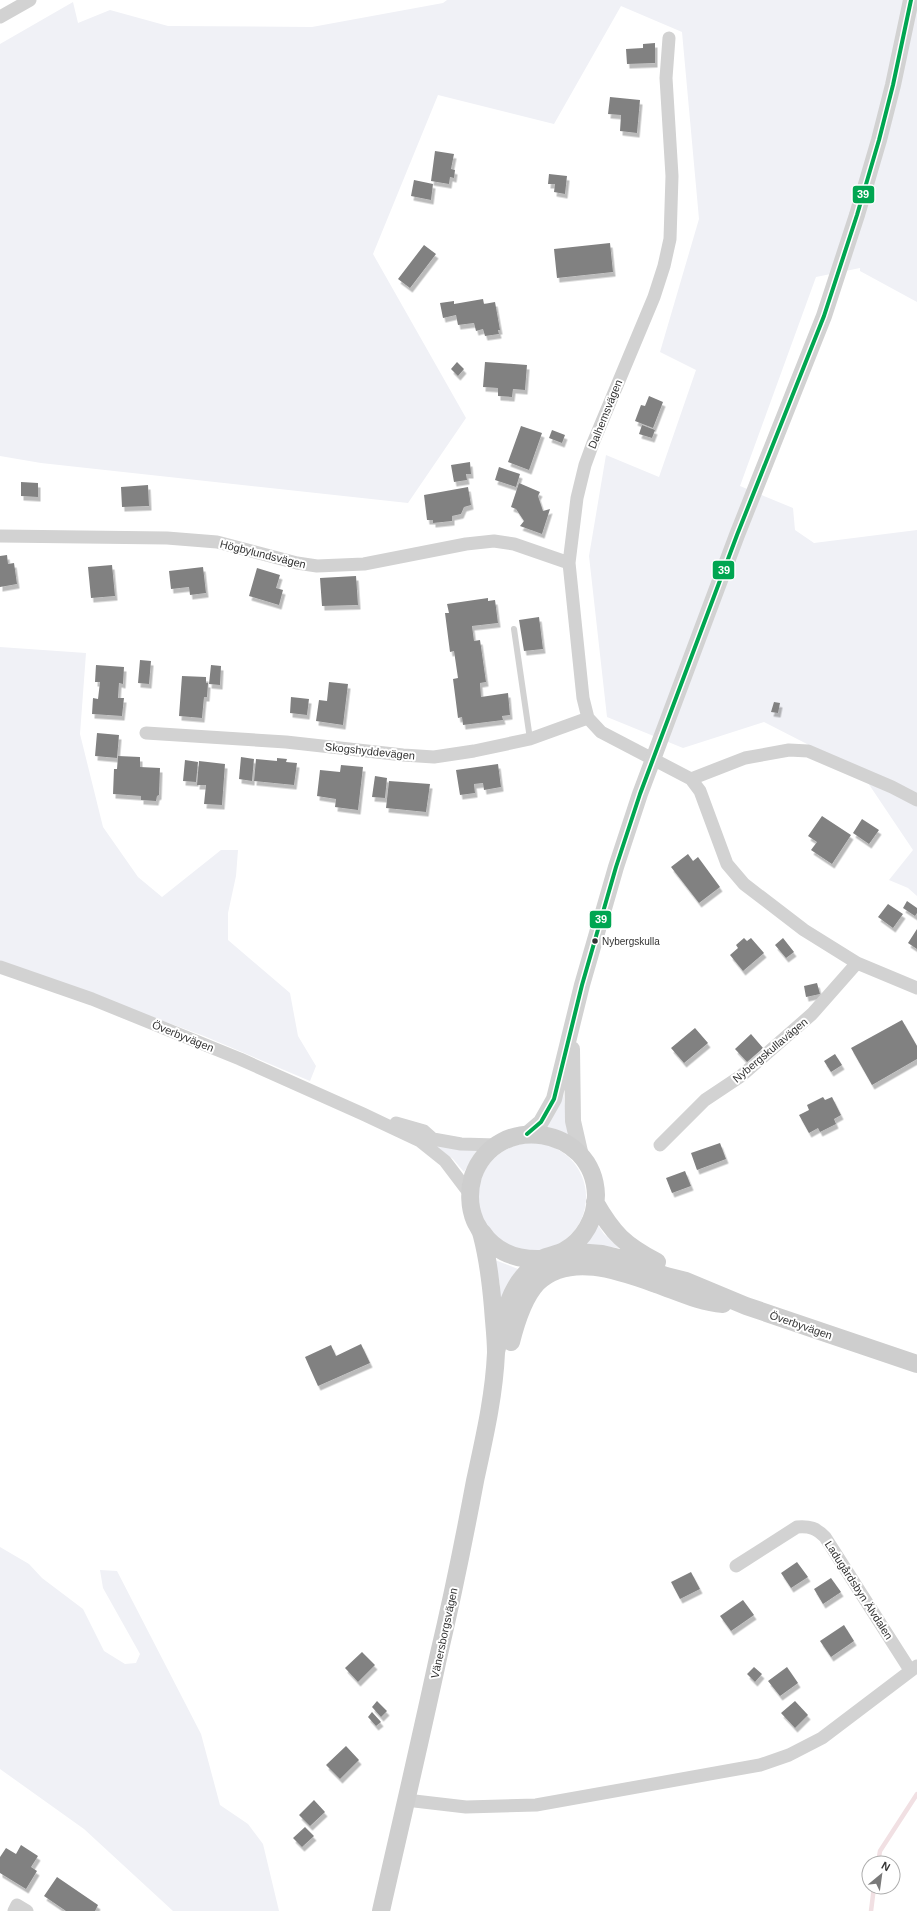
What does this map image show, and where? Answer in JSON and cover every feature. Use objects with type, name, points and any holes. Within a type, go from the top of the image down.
[{"type":"main road","name":"Vänersborgsvägen","points":[[496,1352],[489,1270],[482,1232],[472,1212],[470,1194],[474,1176],[478,1167],[496,1145],[511,1138],[527,1134]]},
{"type":"main road","points":[[527,1134],[542,1135],[557,1139],[574,1149],[581,1156]]},
{"type":"main road","name":"Vänersborgsvägen","points":[[380,1911],[449,1611],[491,1401],[496,1352],[510,1300],[520,1280],[542,1259],[564,1252],[577,1242],[587,1229],[594,1213],[595,1202],[593,1179],[581,1156]]},
{"type":"main road","name":"Överbyvägen","points":[[595,1202],[604,1218],[631,1248],[686,1281],[746,1306],[917,1364]]},
{"type":"main road","points":[[482,1232],[494,1246],[509,1255],[531,1260],[542,1259]]},
{"type":"main road","name":"Överbyvägen","points":[[564,1252],[602,1254],[623,1259],[666,1276],[686,1281]]},
{"type":"main road","points":[[491,1401],[501,1378],[519,1315],[529,1294],[546,1276],[560,1270],[580,1266],[609,1269],[709,1303],[746,1306]]},
{"type":"street","points":[[0,17],[30,0]]},
{"type":"street","name":"Vänersborgsvägen","points":[[527,1134],[541,1122],[554,1099],[563,1057],[570,1036],[582,985],[616,867],[653,759],[737,535],[826,309],[857,215],[879,140],[893,86],[911,0]]},
{"type":"street","name":"Dalhemsvägen","points":[[653,759],[601,732],[588,718],[583,698],[569,563],[577,498],[584,465],[654,297],[664,266],[670,239],[672,176],[666,78],[669,38]]},
{"type":"street","name":"Högbylundsvägen","points":[[0,536],[167,538],[217,542],[297,563],[317,566],[364,564],[466,544],[494,541],[514,544],[569,563]]},
{"type":"street","name":"Skogshyddevägen","points":[[146,733],[286,742],[434,757],[474,751],[530,739],[588,718]]},
{"type":"street","points":[[691,779],[745,758],[789,750],[808,751],[892,787],[917,800]]},
{"type":"street","points":[[653,759],[691,779],[700,791],[727,864],[744,884],[804,930],[857,963],[917,988]]},
{"type":"street","name":"Nybergskullavägen","points":[[660,1145],[705,1100],[742,1076],[812,1014],[857,963]]},
{"type":"street","name":"Överbyvägen","points":[[0,967],[92,999],[240,1059],[420,1141],[445,1161],[470,1194]]},
{"type":"street","name":"Vänersborgsvägen","points":[[570,1036],[573,1121],[581,1156]]},
{"type":"street","name":"Överbyvägen","points":[[363,1114],[424,1131],[433,1139],[461,1144],[496,1145]]},
{"type":"street","name":"Ladugårdsbyn Älvdalen","points":[[736,1566],[797,1527],[807,1526],[818,1530],[825,1538],[913,1668]]},
{"type":"street","points":[[406,1800],[466,1807],[536,1805],[760,1765],[789,1756],[822,1738],[913,1668]]},
{"type":"street","points":[[14,1911],[17,1905],[26,1911]]},
{"type":"lane","points":[[514,629],[530,739]]},
{"type":"shaded area","points":[[447,0],[917,0],[917,302],[860,271],[860,268],[816,277],[740,486],[793,508],[795,530],[814,543],[917,530],[917,896],[908,888],[889,880],[913,850],[868,783],[807,744],[764,722],[683,748],[607,717],[589,556],[606,455],[659,477],[696,370],[660,352],[699,219],[682,32],[621,6],[554,124],[438,95],[373,254],[466,418],[408,503],[41,463],[0,456],[0,44],[73,2],[78,23],[110,10],[168,26],[312,27],[443,3]]},
{"type":"shaded area","points":[[0,647],[86,653],[80,734],[103,827],[138,877],[162,897],[221,850],[238,850],[236,876],[228,913],[228,940],[290,993],[298,1036],[316,1066],[310,1081],[204,1036],[0,961]]},
{"type":"shaded area","points":[[563,1090],[569,1139],[545,1128]]},
{"type":"shaded area","points":[[430,1142],[477,1150],[464,1172],[453,1159]]},
{"type":"shaded area","points":[[532,1143],[553,1147],[570,1159],[582,1176],[586,1197],[582,1218],[570,1235],[553,1247],[532,1251],[511,1247],[494,1235],[482,1218],[478,1197],[482,1176],[494,1159],[511,1147]]},
{"type":"shaded area","points":[[597,1224],[604,1234],[619,1248],[585,1244]]},
{"type":"shaded area","points":[[495,1260],[518,1269],[507,1284],[500,1303],[500,1285]]},
{"type":"shaded area","points":[[0,1547],[29,1564],[42,1578],[83,1609],[104,1651],[125,1664],[136,1663],[140,1654],[103,1588],[100,1570],[117,1571],[201,1734],[220,1805],[248,1824],[263,1844],[279,1911],[173,1911],[84,1829],[0,1769]]},
{"type":"building","points":[[655,43],[655,63],[627,64],[626,49],[643,48],[643,44]]},
{"type":"building","points":[[610,97],[640,100],[637,133],[620,131],[621,115],[608,114]]},
{"type":"building","points":[[435,151],[454,154],[451,169],[455,170],[454,178],[450,177],[449,184],[431,181]]},
{"type":"building","points":[[549,174],[567,176],[565,194],[554,192],[555,184],[548,184]]},
{"type":"building","points":[[414,180],[433,184],[431,200],[411,196]]},
{"type":"building","points":[[610,243],[613,272],[557,278],[554,249]]},
{"type":"building","points":[[424,245],[436,254],[410,288],[398,279]]},
{"type":"building","points":[[483,299],[484,304],[495,302],[500,330],[498,330],[499,334],[485,336],[483,329],[476,331],[474,323],[458,325],[456,315],[443,318],[440,303],[454,301],[454,304]]},
{"type":"building","points":[[457,362],[464,369],[458,376],[451,369]]},
{"type":"building","points":[[485,362],[527,365],[525,390],[513,389],[512,397],[498,396],[498,388],[483,387]]},
{"type":"building","points":[[649,396],[663,402],[653,428],[635,421],[641,405],[645,406]]},
{"type":"building","points":[[642,425],[655,430],[652,438],[639,434]]},
{"type":"building","points":[[521,426],[542,433],[529,470],[508,462]]},
{"type":"building","points":[[552,430],[565,435],[562,443],[549,438]]},
{"type":"building","points":[[470,462],[471,474],[466,474],[467,480],[454,482],[451,465]]},
{"type":"building","points":[[499,467],[520,474],[516,487],[495,480]]},
{"type":"building","points":[[21,482],[38,483],[38,497],[21,496]]},
{"type":"building","points":[[519,483],[540,492],[538,496],[543,511],[550,509],[542,534],[520,526],[524,521],[516,509],[511,507]]},
{"type":"building","points":[[148,485],[149,506],[122,507],[121,487]]},
{"type":"building","points":[[468,487],[471,505],[464,507],[461,514],[452,516],[452,521],[433,523],[433,520],[427,520],[424,495]]},
{"type":"building","points":[[7,555],[8,564],[14,563],[17,584],[0,587],[0,556]]},
{"type":"building","points":[[112,565],[115,596],[91,598],[88,567]]},
{"type":"building","points":[[203,567],[206,593],[190,595],[189,587],[171,589],[169,571]]},
{"type":"building","points":[[257,568],[280,575],[276,588],[283,590],[279,605],[249,596]]},
{"type":"building","points":[[356,576],[358,605],[322,606],[320,578]]},
{"type":"building","points":[[488,598],[488,601],[495,600],[498,623],[472,626],[474,641],[480,640],[486,682],[480,683],[481,697],[508,693],[510,715],[502,716],[503,720],[463,725],[462,717],[458,718],[453,679],[458,678],[454,651],[450,652],[445,613],[449,613],[447,604]]},
{"type":"building","points":[[539,617],[543,649],[524,651],[519,620]]},
{"type":"building","points":[[140,660],[151,661],[149,684],[138,683]]},
{"type":"building","points":[[96,665],[124,667],[123,684],[119,683],[118,698],[124,698],[122,716],[92,714],[93,698],[98,699],[100,682],[95,682]]},
{"type":"building","points":[[211,665],[221,666],[220,685],[209,684]]},
{"type":"building","points":[[182,676],[206,677],[206,683],[208,683],[207,697],[204,697],[202,718],[179,716]]},
{"type":"building","points":[[329,682],[348,684],[343,725],[316,721],[319,700],[327,701]]},
{"type":"building","points":[[291,697],[309,699],[307,715],[290,713]]},
{"type":"building","points":[[774,702],[780,703],[778,713],[771,712]]},
{"type":"building","points":[[97,733],[119,735],[117,758],[95,756]]},
{"type":"building","points":[[118,756],[140,757],[140,767],[160,768],[159,795],[157,796],[156,801],[141,800],[141,796],[113,794],[114,769],[117,769]]},
{"type":"building","points":[[241,757],[254,759],[252,781],[239,779]]},
{"type":"building","points":[[277,758],[287,759],[286,762],[297,763],[294,785],[254,781],[256,759],[277,761]]},
{"type":"building","points":[[185,760],[198,762],[196,782],[183,781]]},
{"type":"building","points":[[199,761],[225,764],[222,805],[204,804],[206,785],[197,785]]},
{"type":"building","points":[[498,764],[501,787],[484,790],[483,783],[474,784],[475,793],[460,795],[456,770]]},
{"type":"building","points":[[341,765],[363,767],[358,810],[335,807],[336,799],[317,796],[320,770],[340,772]]},
{"type":"building","points":[[375,776],[387,778],[385,798],[372,797]]},
{"type":"building","points":[[389,781],[430,784],[426,812],[386,808]]},
{"type":"building","points":[[822,816],[851,835],[832,864],[811,850],[817,842],[808,836]]},
{"type":"building","points":[[862,819],[879,830],[869,844],[853,833]]},
{"type":"building","points":[[688,854],[693,861],[698,857],[720,887],[699,903],[671,867]]},
{"type":"building","points":[[907,901],[917,908],[917,913],[915,916],[903,908]]},
{"type":"building","points":[[888,904],[903,914],[893,928],[878,917]]},
{"type":"building","points":[[917,929],[917,949],[908,943]]},
{"type":"building","points":[[744,938],[747,941],[751,938],[764,953],[743,971],[730,955],[738,948],[736,945]]},
{"type":"building","points":[[783,938],[794,952],[786,958],[775,945]]},
{"type":"building","points":[[817,983],[820,994],[806,997],[804,986]]},
{"type":"building","points":[[902,1020],[917,1046],[917,1059],[872,1085],[851,1048]]},
{"type":"building","points":[[695,1028],[708,1043],[684,1063],[671,1048]]},
{"type":"building","points":[[751,1034],[763,1048],[748,1063],[735,1049]]},
{"type":"building","points":[[835,1054],[842,1065],[831,1072],[824,1061]]},
{"type":"building","points":[[823,1097],[825,1100],[832,1097],[841,1115],[834,1119],[836,1124],[820,1132],[818,1128],[809,1133],[799,1115],[809,1110],[807,1105]]},
{"type":"building","points":[[720,1143],[726,1159],[697,1170],[691,1153]]},
{"type":"building","points":[[685,1171],[691,1186],[672,1193],[666,1178]]},
{"type":"building","points":[[361,1344],[370,1363],[318,1386],[305,1357],[331,1345],[336,1356]]},
{"type":"building","points":[[797,1562],[808,1577],[791,1588],[781,1573]]},
{"type":"building","points":[[691,1572],[700,1589],[680,1599],[671,1582]]},
{"type":"building","points":[[831,1578],[841,1592],[823,1604],[814,1589]]},
{"type":"building","points":[[743,1600],[754,1615],[731,1631],[720,1616]]},
{"type":"building","points":[[844,1625],[854,1641],[831,1657],[820,1641]]},
{"type":"building","points":[[362,1652],[375,1665],[358,1682],[345,1668]]},
{"type":"building","points":[[754,1667],[762,1674],[755,1682],[747,1674]]},
{"type":"building","points":[[787,1667],[798,1683],[780,1696],[768,1681]]},
{"type":"building","points":[[377,1701],[387,1711],[381,1717],[372,1707]]},
{"type":"building","points":[[795,1701],[808,1715],[795,1728],[781,1713]]},
{"type":"building","points":[[372,1712],[381,1722],[376,1726],[368,1717]]},
{"type":"building","points":[[346,1746],[359,1760],[340,1779],[326,1765]]},
{"type":"building","points":[[314,1800],[325,1812],[310,1826],[299,1815]]},
{"type":"building","points":[[305,1827],[314,1836],[302,1847],[293,1838]]},
{"type":"building","points":[[21,1845],[38,1856],[31,1867],[37,1871],[26,1889],[0,1873],[0,1857],[6,1848],[16,1854]]},
{"type":"building","points":[[57,1877],[98,1905],[95,1911],[66,1911],[44,1896]]},
{"type":"waterway","points":[[879,1855],[880,1851],[917,1794]]},
{"type":"waterway","points":[[871,1911],[873,1895]]},
{"type":"transit line","name":"39","points":[[527,1134],[541,1122],[554,1099],[582,985],[616,867],[640,794],[737,535],[824,316],[857,215],[879,140],[893,85],[911,0]]},
{"type":"place","name":"Nybergskulla","points":[[595,941]]}]
